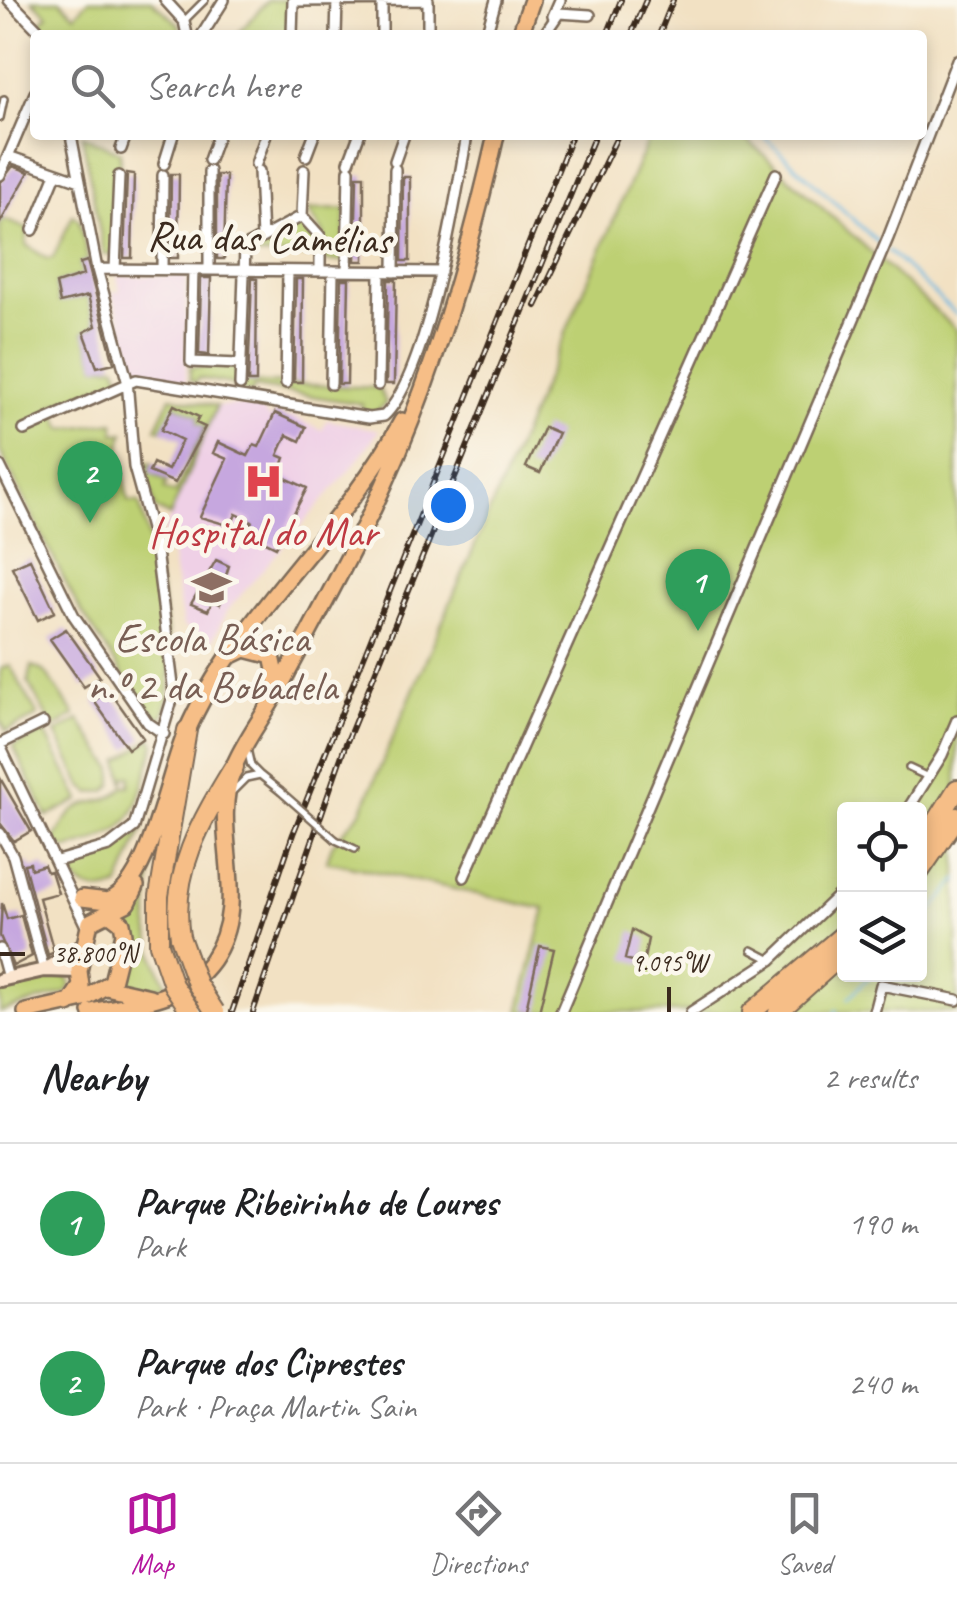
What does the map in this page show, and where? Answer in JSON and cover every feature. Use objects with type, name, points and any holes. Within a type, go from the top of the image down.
[{"type":"highway","points":[[187,730],[159,896],[160,944],[173,985],[190,1012]]},
{"type":"highway","points":[[216,1012],[196,984],[180,938],[176,908],[187,856],[234,767]]},
{"type":"highway","points":[[927,837],[957,790]]},
{"type":"highway","points":[[927,860],[957,817]]},
{"type":"highway","points":[[752,1012],[837,940]]},
{"type":"highway","points":[[778,1012],[837,959]]},
{"type":"main road","points":[[519,30],[520,0]]},
{"type":"main road","points":[[521,30],[532,0]]},
{"type":"main road","points":[[91,1012],[159,998],[196,980],[226,932],[232,885],[223,812],[234,767],[369,516],[402,444],[464,266],[495,140]]},
{"type":"main road","points":[[69,1004],[80,992],[86,936],[105,914],[128,903],[187,730],[228,657],[358,494],[422,387]]},
{"type":"main road","points":[[228,657],[245,649],[272,656],[279,680],[276,693]]},
{"type":"main road","points":[[76,892],[114,899],[125,891],[139,868]]},
{"type":"main road","points":[[26,1012],[69,1004],[102,988],[115,976],[124,934],[122,923],[105,914]]},
{"type":"main road","points":[[80,975],[102,988],[159,998]]},
{"type":"street","points":[[9,0],[38,30]]},
{"type":"street","points":[[165,0],[184,21],[186,30]]},
{"type":"street","points":[[205,30],[224,0]]},
{"type":"street","points":[[292,30],[293,0],[428,0],[428,30]]},
{"type":"street","points":[[487,30],[496,0]]},
{"type":"street","points":[[546,30],[560,0]]},
{"type":"street","points":[[336,30],[337,1]]},
{"type":"street","points":[[382,1],[382,30]]},
{"type":"street","points":[[553,16],[590,15]]},
{"type":"street","points":[[927,137],[957,60]]},
{"type":"street","points":[[0,175],[4,154],[30,103]]},
{"type":"street","points":[[57,861],[109,846],[129,832],[141,813],[174,699],[172,654],[156,543],[134,467],[128,384],[97,269],[72,140]]},
{"type":"street","points":[[121,149],[124,140]]},
{"type":"street","points":[[162,269],[164,169],[171,140]]},
{"type":"street","points":[[209,270],[209,165],[216,140]]},
{"type":"street","points":[[262,238],[258,167],[265,140]]},
{"type":"street","points":[[306,156],[312,140]]},
{"type":"street","points":[[347,271],[349,166],[358,140]]},
{"type":"street","points":[[394,272],[394,165],[402,140]]},
{"type":"street","points":[[24,430],[136,380],[379,418],[390,411],[403,386],[441,272],[465,140]]},
{"type":"street","points":[[561,1012],[884,248],[926,140]]},
{"type":"street","points":[[4,154],[80,181]]},
{"type":"street","points":[[304,170],[302,216],[320,236],[320,271]]},
{"type":"street","points":[[33,230],[56,174]]},
{"type":"street","points":[[464,877],[776,174]]},
{"type":"street","points":[[115,268],[119,176]]},
{"type":"street","points":[[240,385],[241,270],[245,247],[302,216]]},
{"type":"street","name":"Rua das Camélias","points":[[97,269],[441,272]]},
{"type":"street","points":[[193,270],[191,362],[240,364]]},
{"type":"street","points":[[286,383],[288,271]]},
{"type":"street","points":[[331,384],[333,271]]},
{"type":"street","points":[[378,385],[380,272]]},
{"type":"street","points":[[0,466],[74,616],[148,723],[164,734]]},
{"type":"street","points":[[0,499],[12,493]]},
{"type":"street","points":[[913,802],[957,720]]},
{"type":"street","points":[[43,723],[0,745],[76,892],[86,936],[44,970]]},
{"type":"street","points":[[0,833],[13,856],[44,970]]},
{"type":"street","points":[[76,892],[105,914]]},
{"type":"street","points":[[691,1012],[771,960],[842,892]]},
{"type":"street","points":[[0,948],[4,979],[44,970],[80,975]]},
{"type":"street","points":[[874,1012],[881,985],[957,1000]]},
{"type":"lane","points":[[184,21],[205,0]]},
{"type":"lane","points":[[0,118],[4,100]]},
{"type":"lane","points":[[247,744],[251,766],[260,775],[336,840],[354,849]]},
{"type":"lane","points":[[908,768],[928,777]]},
{"type":"lane","points":[[223,812],[236,786],[246,778],[260,775]]},
{"type":"lane","points":[[752,950],[771,960]]},
{"type":"shaded area","points":[[117,276],[186,276],[186,383],[135,366],[112,292],[120,291]]},
{"type":"shaded area","name":"Hospital do Mar","points":[[217,406],[260,409],[271,420],[275,413],[289,419],[291,416],[322,430],[327,420],[379,430],[354,465],[226,612],[212,642],[183,626],[170,545],[164,532]]},
{"type":"green space","points":[[32,0],[60,0],[75,15],[89,0],[151,0],[179,24],[181,30],[46,30],[40,22],[48,15]]},
{"type":"green space","points":[[268,0],[290,0],[289,30],[241,30]]},
{"type":"green space","points":[[83,140],[93,140],[120,152],[116,255],[104,254]]},
{"type":"green space","points":[[648,140],[748,140],[957,330],[957,1012],[519,1012],[545,909],[327,861],[332,845],[362,810]]},
{"type":"green space","points":[[346,209],[344,261],[325,261],[324,234],[308,210]]},
{"type":"green space","points":[[73,215],[79,220],[88,261],[80,263],[83,275],[56,284],[59,302],[88,296],[96,326],[84,332],[97,366],[117,366],[120,379],[52,406],[63,429],[114,422],[115,434],[124,433],[120,448],[128,502],[139,502],[168,638],[169,693],[164,715],[158,718],[134,692],[76,603],[0,451],[0,218],[28,229],[26,245],[48,259],[53,258]]},
{"type":"green space","points":[[302,218],[318,236],[318,256],[244,255],[246,249]]},
{"type":"green space","points":[[190,367],[241,368],[242,382],[379,388],[386,403],[374,414],[362,412],[362,404],[254,387],[252,393],[235,390],[232,384],[198,378],[196,383],[190,380]]},
{"type":"green space","points":[[171,397],[217,406],[170,516],[155,509],[144,462],[153,463],[150,472],[167,482],[164,489],[175,493],[205,427],[196,423],[199,417],[175,405],[161,430],[156,428]]},
{"type":"green space","points":[[10,665],[38,716],[6,731],[0,719],[0,669]]},
{"type":"green space","points":[[32,666],[45,672],[75,715],[53,728],[28,682]]},
{"type":"green space","points":[[79,720],[113,769],[113,785],[106,791],[91,793],[82,786],[56,733]]},
{"type":"green space","points":[[45,732],[80,800],[47,816],[13,746]]},
{"type":"green space","points":[[152,738],[155,744],[131,815],[109,834],[91,842],[67,849],[56,845],[55,838],[74,811],[130,786],[131,776],[126,776],[124,782],[119,761]]},
{"type":"green space","points":[[144,826],[119,886],[93,890],[72,875],[73,862],[120,845]]},
{"type":"green space","points":[[158,829],[149,928],[167,985],[146,989],[121,982],[131,907],[136,906]]},
{"type":"green space","points":[[55,974],[67,977],[71,984],[66,993],[0,1012],[0,991]]},
{"type":"building","points":[[13,166],[29,172],[0,223],[0,183]]},
{"type":"building","points":[[127,173],[134,174],[132,258],[124,258]]},
{"type":"building","points":[[171,174],[179,174],[178,258],[170,258]]},
{"type":"building","points":[[217,175],[226,175],[224,259],[217,259]]},
{"type":"building","points":[[357,176],[364,176],[364,261],[355,261]]},
{"type":"building","points":[[403,177],[410,177],[410,261],[402,261]]},
{"type":"building","points":[[87,261],[114,363],[97,367],[84,332],[96,326],[88,296],[60,303],[56,284],[83,275],[80,263]]},
{"type":"building","points":[[201,278],[211,278],[209,355],[199,354]]},
{"type":"building","points":[[252,278],[257,279],[256,382],[248,382]]},
{"type":"building","points":[[296,279],[303,279],[302,382],[294,382]]},
{"type":"building","points":[[341,279],[349,279],[347,384],[339,384]]},
{"type":"building","points":[[388,280],[396,280],[394,384],[386,384]]},
{"type":"building","points":[[174,405],[199,417],[196,423],[205,427],[175,483],[149,472],[153,463],[168,470],[182,440],[161,430]]},
{"type":"building","points":[[275,413],[306,427],[300,441],[287,435],[278,455],[285,458],[279,475],[307,488],[276,547],[247,533],[252,521],[236,514],[231,526],[200,517],[227,459],[213,453],[218,442],[248,456],[254,445],[259,447]]},
{"type":"building","points":[[544,427],[558,433],[540,473],[526,467]]},
{"type":"building","points":[[30,559],[55,612],[38,620],[12,567]]},
{"type":"building","points":[[216,560],[229,566],[221,591],[225,593],[220,604],[213,600],[208,611],[191,604]]},
{"type":"building","points":[[66,629],[100,677],[84,687],[50,639]]},
{"type":"building","points":[[109,690],[143,738],[128,749],[94,701]]},
{"type":"building","points":[[0,778],[31,831],[14,841],[0,823]]},
{"type":"building","points":[[30,863],[31,869],[44,865],[47,872],[51,871],[58,893],[39,898],[54,952],[48,955],[24,864]]},
{"type":"building","points":[[2,903],[7,919],[21,915],[32,956],[13,966],[0,936]]},
{"type":"building","points":[[632,930],[648,939],[643,964],[625,959]]},
{"type":"building","points":[[540,946],[554,949],[539,1012],[526,1009]]},
{"type":"waterway","points":[[767,140],[882,246]]},
{"type":"waterway","points":[[888,251],[957,315]]},
{"type":"waterway","points":[[927,917],[957,880]]},
{"type":"waterway","points":[[849,998],[864,982]]},
{"type":"railway","points":[[609,30],[621,0]]},
{"type":"railway","points":[[633,30],[646,0]]},
{"type":"railway","points":[[661,30],[673,0]]},
{"type":"railway","points":[[232,1012],[293,834],[570,140]]},
{"type":"railway","points":[[253,1012],[345,746],[593,140]]},
{"type":"railway","points":[[536,306],[616,140]]},
{"type":"place","name":"Hospital do Mar","points":[[263,481]]},
{"type":"place","name":"Parque dos Ciprestes","points":[[90,523]]},
{"type":"place","name":"Escola Básica n.º 2 da Bobadela","points":[[212,587]]},
{"type":"place","name":"Parque Ribeirinho de Loures","points":[[698,631]]}]
